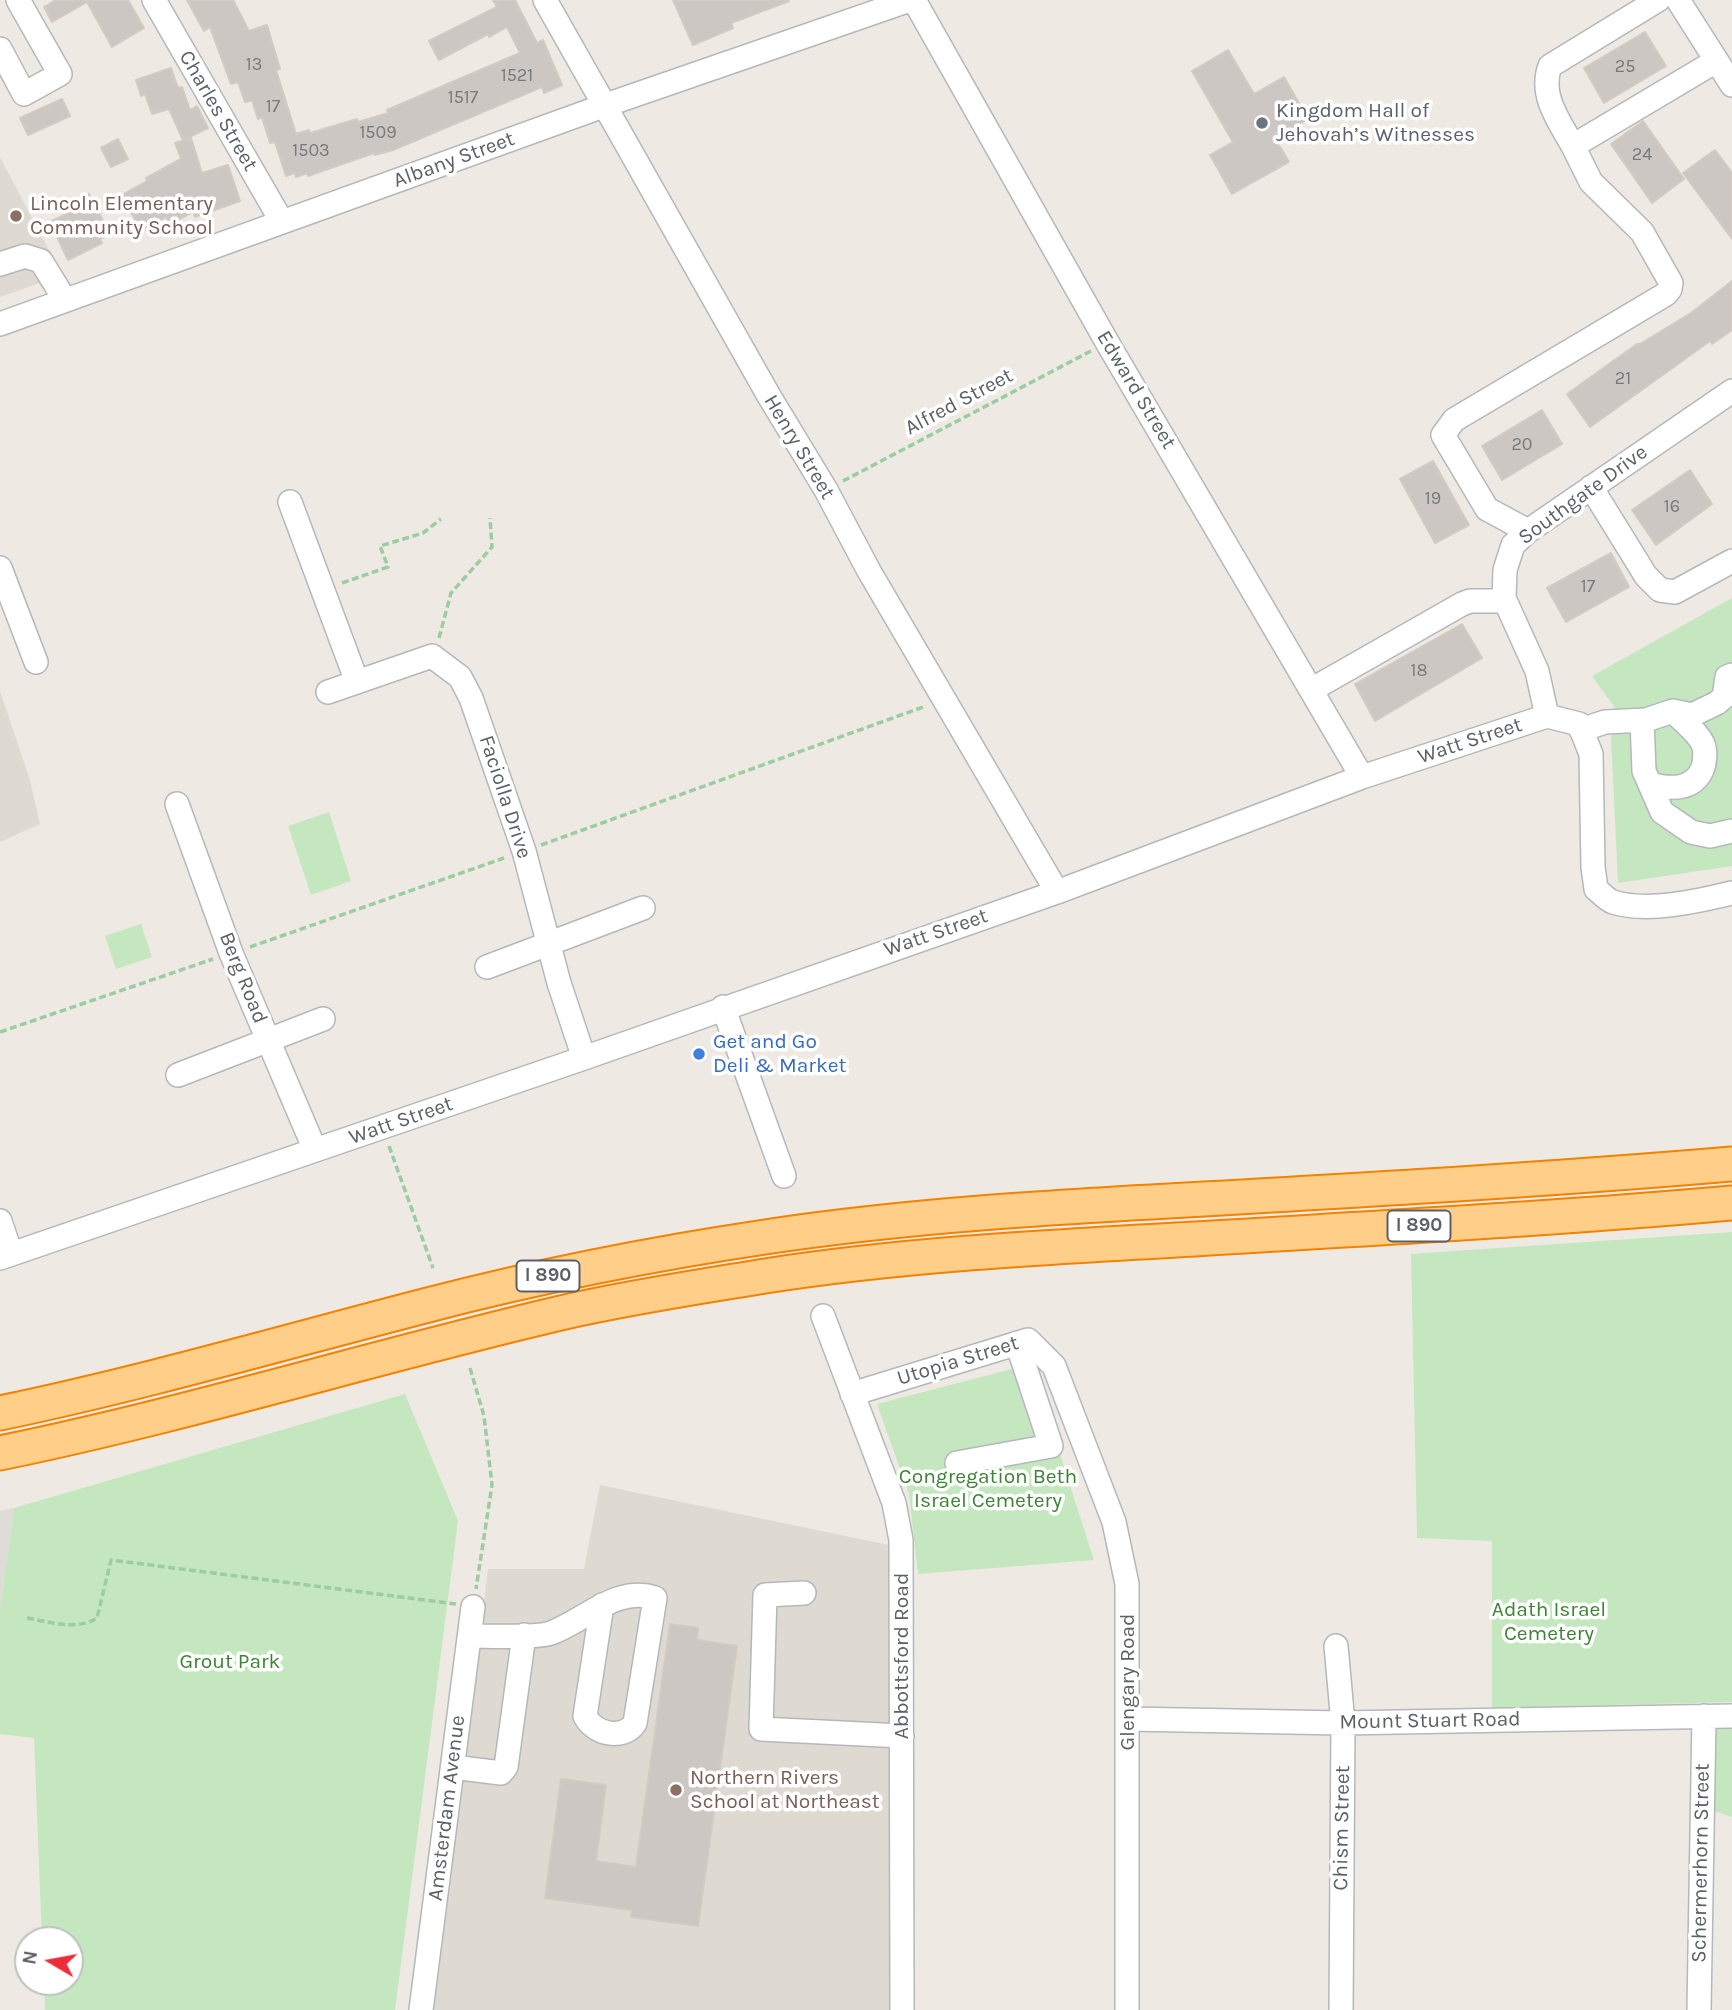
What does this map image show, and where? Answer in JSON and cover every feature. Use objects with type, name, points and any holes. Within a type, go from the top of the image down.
[{"type":"highway","name":"I 890","points":[[0,1413],[116,1387],[430,1304],[562,1273],[815,1229],[963,1213],[1535,1180],[1732,1164]]},
{"type":"highway","name":"I 890","points":[[0,1453],[122,1426],[440,1342],[570,1311],[701,1286],[807,1270],[966,1252],[1537,1219],[1732,1203]]},
{"type":"street","points":[[0,50],[24,94],[60,74],[18,0]]},
{"type":"street","name":"Charles Street","points":[[154,0],[282,222]]},
{"type":"street","name":"Henry Street","points":[[545,0],[869,571],[1056,891]]},
{"type":"street","name":"Albany Street","points":[[0,324],[606,106],[912,0]]},
{"type":"street","name":"Edward Street","points":[[912,0],[1107,342],[1362,777]]},
{"type":"street","points":[[1528,531],[1487,509],[1443,435],[1454,420],[1670,289],[1671,283],[1642,232],[1591,182],[1554,112],[1546,90],[1550,66],[1658,0]]},
{"type":"street","points":[[1678,0],[1732,85]]},
{"type":"street","points":[[1573,146],[1716,61]]},
{"type":"street","points":[[0,264],[25,256],[41,261],[65,300]]},
{"type":"street","name":"Southgate Drive","points":[[1547,716],[1537,671],[1505,601],[1505,570],[1513,545],[1528,531],[1591,487],[1730,397]]},
{"type":"street","points":[[1591,487],[1646,576],[1660,590],[1675,592],[1732,561]]},
{"type":"street","points":[[290,502],[357,682]]},
{"type":"street","points":[[0,568],[36,662]]},
{"type":"street","points":[[1311,690],[1462,604],[1470,601],[1505,601]]},
{"type":"street","points":[[328,692],[432,656]]},
{"type":"street","name":"Faciolla Drive","points":[[432,656],[460,677],[471,698],[524,851],[558,983],[584,1058]]},
{"type":"street","points":[[1732,675],[1727,677],[1724,696],[1717,703],[1692,715],[1673,712],[1642,720],[1605,722],[1581,730],[1591,754],[1593,867],[1596,889],[1612,902],[1649,906],[1695,902],[1732,893]]},
{"type":"street","points":[[1650,784],[1664,788],[1683,787],[1697,779],[1705,763],[1703,744],[1673,712]]},
{"type":"street","name":"Watt Street","points":[[6,1256],[584,1058],[1056,891],[1362,777],[1547,716],[1579,724],[1581,730]]},
{"type":"street","points":[[1642,720],[1644,771],[1662,813],[1691,832],[1710,836],[1732,831]]},
{"type":"street","name":"Berg Road","points":[[177,804],[231,953],[315,1150]]},
{"type":"street","points":[[487,967],[643,908]]},
{"type":"street","points":[[723,1007],[784,1175]]},
{"type":"street","points":[[178,1075],[323,1019]]},
{"type":"street","points":[[0,1221],[6,1256]]},
{"type":"street","name":"Abbottsford Road","points":[[822,1315],[894,1503],[901,1540],[902,2010]]},
{"type":"street","name":"Utopia Street","points":[[852,1394],[1028,1340],[1054,1366]]},
{"type":"street","points":[[957,1463],[1051,1446],[1017,1343]]},
{"type":"street","name":"Glengary Road","points":[[1054,1366],[1114,1522],[1127,1584],[1127,2010]]},
{"type":"street","points":[[804,1593],[765,1595],[761,1729],[902,1736]]},
{"type":"street","points":[[470,1636],[549,1634],[602,1605],[641,1594],[655,1598],[635,1723],[622,1734],[596,1730],[585,1716],[602,1605]]},
{"type":"street","name":"Amsterdam Avenue","points":[[421,2010],[474,1607]]},
{"type":"street","points":[[453,1767],[501,1773],[506,1767],[524,1635]]},
{"type":"street","name":"Chism Street","points":[[1336,1646],[1343,1723],[1341,2010]]},
{"type":"street","name":"Schermerhorn Street","points":[[1699,2010],[1704,1716]]},
{"type":"street","name":"Mount Stuart Road","points":[[1128,1719],[1343,1723],[1732,1716]]},
{"type":"path","name":"Alfred Street","points":[[826,491],[1107,342]]},
{"type":"path","points":[[432,656],[451,593],[492,547],[490,518]]},
{"type":"path","points":[[323,590],[388,566],[380,546],[422,533],[441,519]]},
{"type":"path","points":[[0,1032],[524,851],[946,699]]},
{"type":"path","points":[[383,1128],[433,1268]]},
{"type":"path","points":[[27,1618],[71,1625],[88,1623],[97,1618],[111,1560],[474,1607],[492,1485],[484,1416],[470,1368]]},
{"type":"shaded area","name":"Lincoln Elementary Community School","points":[[0,157],[62,275],[0,297]]},
{"type":"shaded area","points":[[0,691],[30,780],[40,824],[0,842]]},
{"type":"shaded area","name":"Northern Rivers School at Northeast","points":[[600,1485],[889,1545],[891,2010],[434,2010],[488,1569],[584,1569]]},
{"type":"shaded area","points":[[14,1509],[0,1611],[0,1511]]},
{"type":"green space","points":[[1732,598],[1732,866],[1618,883],[1611,738],[1620,715],[1592,676]]},
{"type":"green space","points":[[329,812],[351,881],[311,895],[288,826]]},
{"type":"green space","points":[[141,924],[152,957],[116,969],[105,936]]},
{"type":"green space","name":"Adath Israel Cemetery","points":[[1732,1232],[1732,1702],[1492,1708],[1492,1541],[1417,1538],[1411,1254]]},
{"type":"green space","name":"Congregation Beth Israel Cemetery","points":[[1031,1364],[1094,1560],[918,1574],[909,1494],[877,1404]]},
{"type":"green space","name":"Grout Park","points":[[405,1394],[458,1521],[395,2010],[45,2010],[44,1996],[84,1996],[84,1926],[41,1926],[34,1738],[0,1734],[0,1611],[14,1508]]},
{"type":"green space","points":[[1713,1724],[1732,1724],[1732,1817],[1711,1810]]},
{"type":"building","points":[[56,0],[128,0],[144,28],[112,47],[87,2],[52,22],[44,7]]},
{"type":"building","points":[[187,0],[233,0],[249,31],[267,25],[280,69],[276,70],[296,134],[309,130],[310,133],[388,113],[387,110],[520,53],[507,27],[439,60],[429,41],[497,7],[493,0],[515,0],[537,43],[543,40],[562,85],[544,93],[542,87],[393,150],[375,155],[374,153],[308,176],[307,173],[296,177],[295,173],[286,176],[275,142],[270,143],[262,117],[258,119],[252,100],[245,102],[238,82],[231,84],[210,27],[204,31]]},
{"type":"building","points":[[673,0],[789,1],[731,23],[733,28],[693,45]]},
{"type":"building","points":[[1645,32],[1666,66],[1604,103],[1584,68]]},
{"type":"building","name":"Kingdom Hall of Jehovah’s Witnesses","points":[[1228,50],[1254,94],[1284,77],[1308,119],[1275,138],[1289,162],[1232,194],[1210,155],[1233,142],[1192,71]]},
{"type":"building","points":[[171,68],[178,88],[182,87],[190,110],[197,106],[208,128],[183,140],[169,109],[152,114],[145,94],[141,96],[136,80]]},
{"type":"building","points":[[62,99],[70,116],[28,135],[20,118]]},
{"type":"building","points":[[1643,121],[1684,179],[1652,203],[1611,144]]},
{"type":"building","points":[[191,138],[202,173],[228,165],[240,201],[195,217],[193,212],[170,224],[166,217],[141,231],[122,195],[181,159],[175,143]]},
{"type":"building","points":[[118,139],[128,159],[111,167],[101,148]]},
{"type":"building","points":[[1715,150],[1732,173],[1732,239],[1683,173]]},
{"type":"building","points":[[89,194],[110,234],[100,239],[102,243],[68,260],[50,222],[72,211],[69,205]]},
{"type":"building","points":[[1732,281],[1732,330],[1712,344],[1710,341],[1590,427],[1567,394],[1637,344],[1691,313]]},
{"type":"building","points":[[1542,410],[1562,444],[1502,480],[1482,446]]},
{"type":"building","points":[[1433,461],[1469,525],[1435,543],[1400,479]]},
{"type":"building","points":[[1690,470],[1712,504],[1656,545],[1632,510]]},
{"type":"building","points":[[1611,553],[1629,587],[1566,622],[1547,588]]},
{"type":"building","points":[[1462,624],[1482,658],[1375,721],[1355,684]]},
{"type":"building","points":[[670,1624],[698,1628],[697,1640],[737,1646],[698,1926],[631,1917],[632,1910],[545,1898],[561,1779],[606,1785],[596,1861],[636,1867]]},
{"type":"place","name":"Kingdom Hall of Jehovah’s Witnesses","points":[[1262,123]]},
{"type":"place","name":"Lincoln Elementary Community School","points":[[16,216]]},
{"type":"place","name":"Get and Go Deli & Market","points":[[699,1054]]},
{"type":"place","name":"Northern Rivers School at Northeast","points":[[676,1790]]}]
